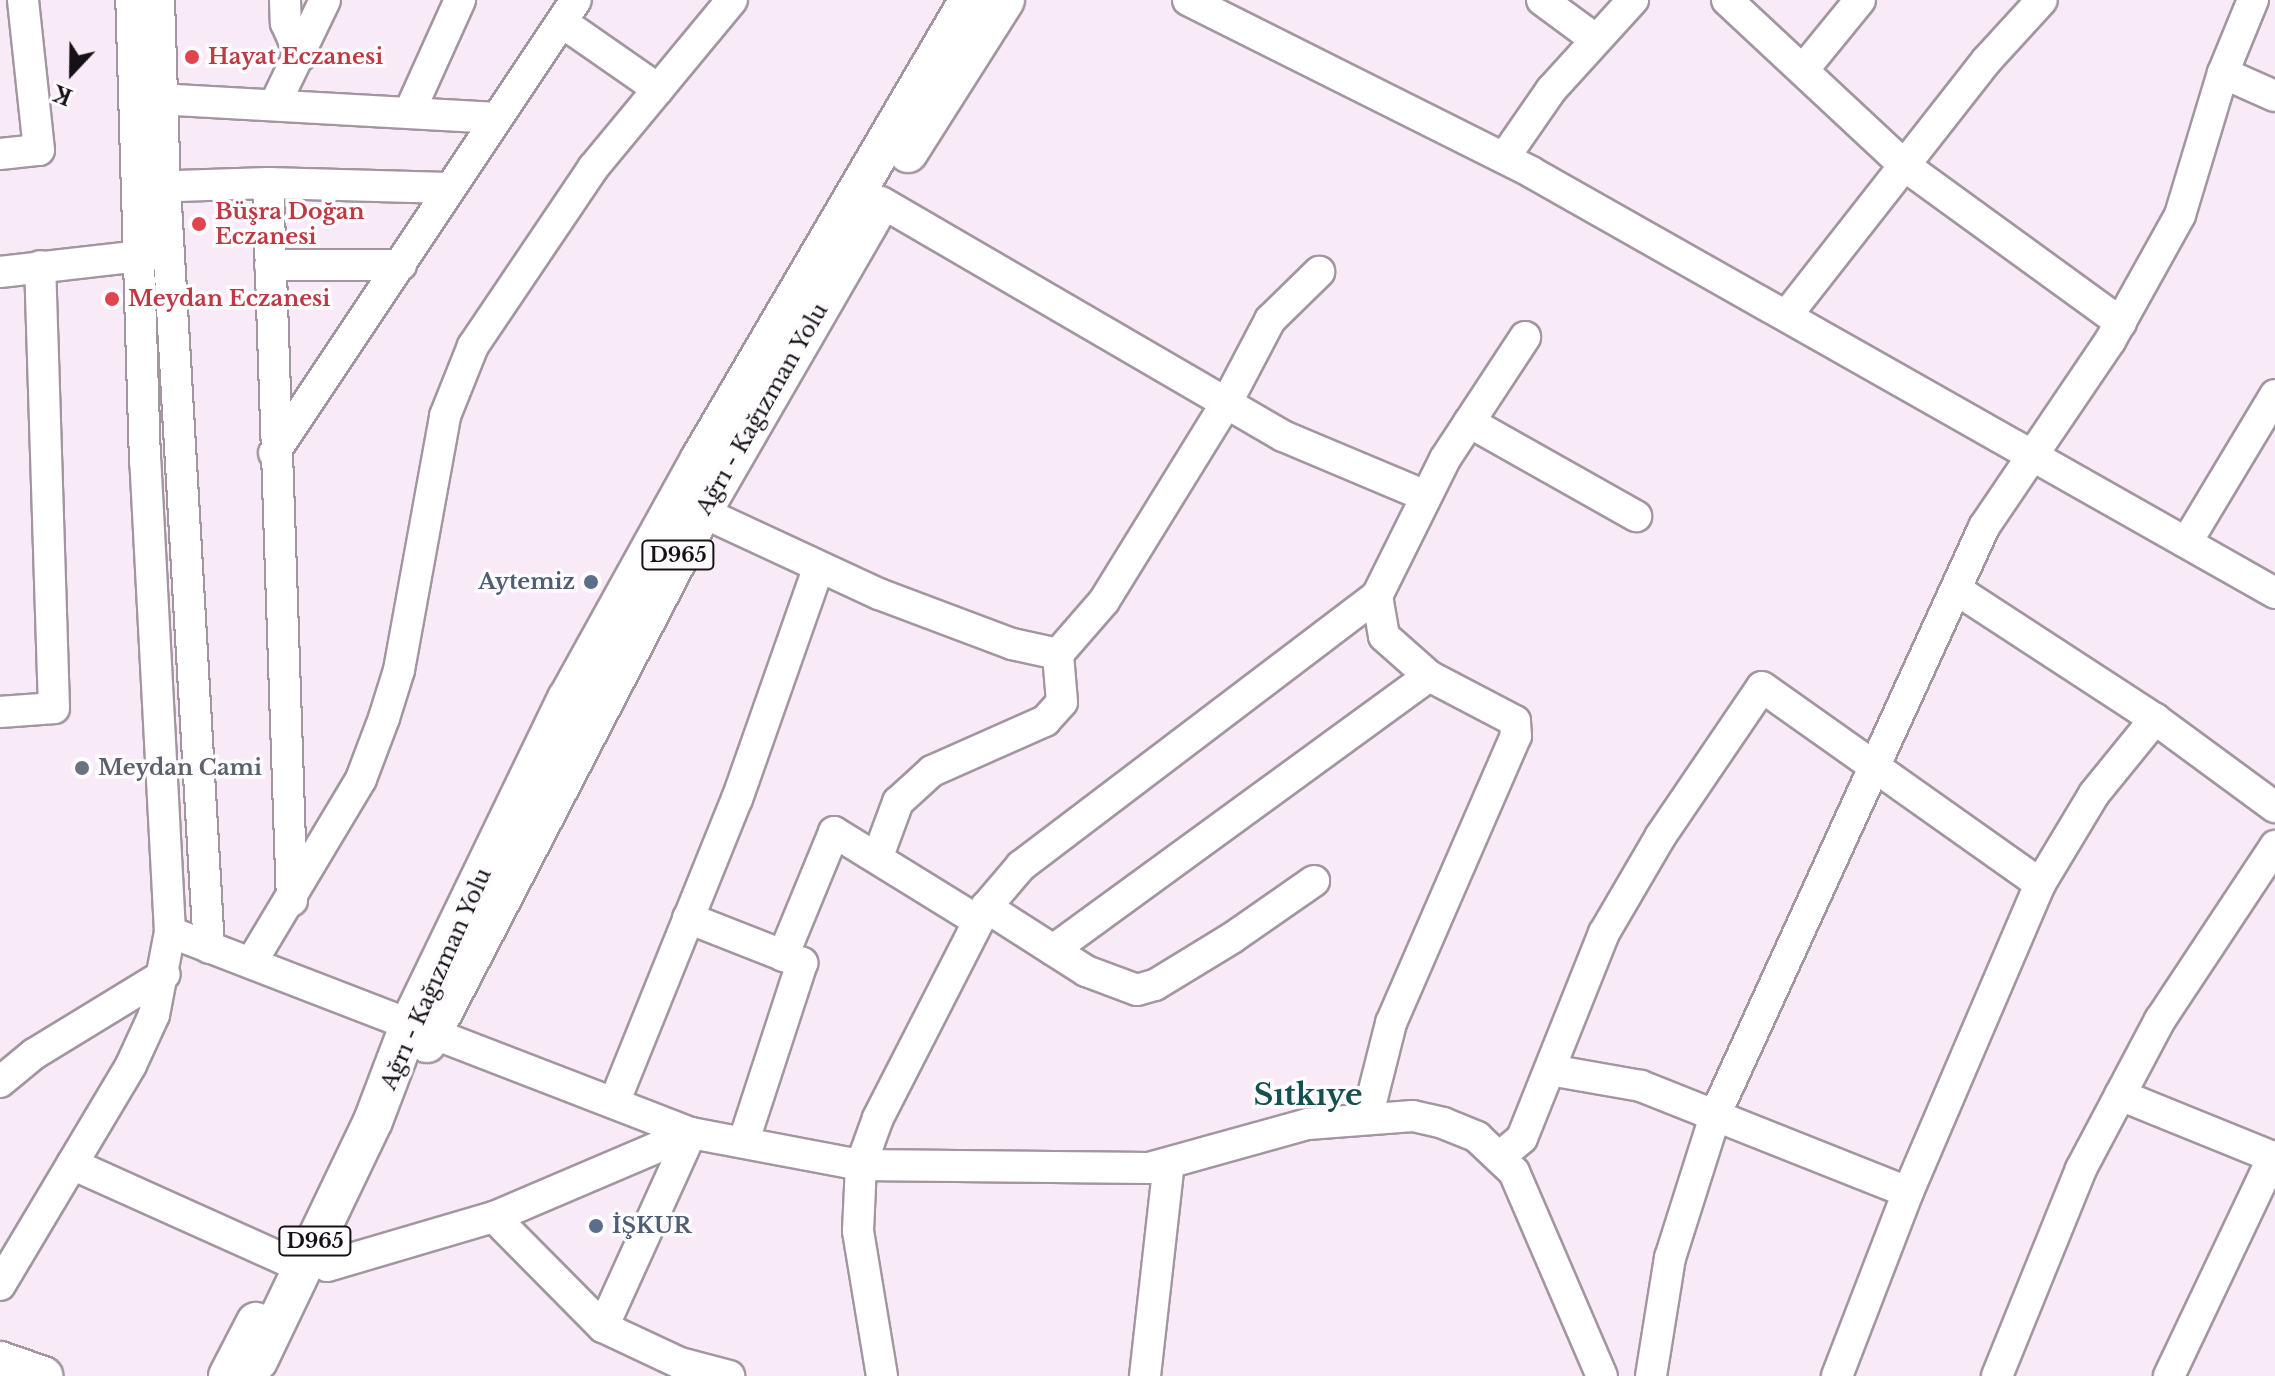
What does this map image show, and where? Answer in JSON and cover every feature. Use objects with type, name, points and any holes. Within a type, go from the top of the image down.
[{"type":"main road","name":"Ağrı - Kağızman Yolu","points":[[423,1027],[574,685],[700,459],[969,0]]},
{"type":"main road","name":"Ağrı - Kağızman Yolu","points":[[253,1371],[373,1121],[702,512],[881,202],[1005,0]]},
{"type":"main road","points":[[253,1371],[286,1260],[350,1115],[423,1027]]},
{"type":"main road","points":[[253,1371],[327,1266],[423,1027]]},
{"type":"main road","points":[[0,1361],[43,1376]]},
{"type":"street","points":[[0,154],[39,150],[23,0]]},
{"type":"street","points":[[131,0],[149,98]]},
{"type":"street","points":[[159,0],[149,98],[155,254],[209,948]]},
{"type":"street","points":[[285,0],[286,23],[301,56]]},
{"type":"street","points":[[275,104],[301,56],[325,0]]},
{"type":"street","points":[[409,113],[460,0]]},
{"type":"street","points":[[251,963],[292,901],[361,779],[388,706],[445,416],[456,383],[539,241],[732,0]]},
{"type":"street","points":[[1188,0],[1504,158],[2188,540],[2275,593]]},
{"type":"street","points":[[1542,0],[1595,39]]},
{"type":"street","points":[[1504,158],[1595,39],[1633,0]]},
{"type":"street","points":[[1727,0],[1905,166],[2121,323]]},
{"type":"street","points":[[1803,70],[1860,0]]},
{"type":"street","points":[[1651,1376],[1670,1258],[1716,1113],[1984,527],[2121,323],[2180,215],[2223,73],[2253,0]]},
{"type":"street","points":[[1787,315],[2032,4]]},
{"type":"street","points":[[274,453],[569,11],[658,89]]},
{"type":"street","points":[[2223,73],[2275,96]]},
{"type":"street","points":[[149,98],[495,118]]},
{"type":"street","points":[[152,187],[268,183],[449,188]]},
{"type":"street","points":[[268,183],[274,453],[292,901]]},
{"type":"street","points":[[881,202],[1283,436],[1426,496]]},
{"type":"street","points":[[0,272],[155,254]]},
{"type":"street","points":[[0,1285],[131,1065],[154,1015],[165,974],[170,932],[145,462],[155,254]]},
{"type":"street","points":[[270,265],[401,265]]},
{"type":"street","points":[[0,712],[54,708],[40,266]]},
{"type":"street","points":[[878,856],[898,802],[932,771],[1045,721],[1062,702],[1058,654],[1104,601],[1227,402],[1270,320],[1319,272]]},
{"type":"street","points":[[882,1376],[858,1231],[861,1165],[878,1118],[982,914],[1021,866],[1377,596],[1426,496],[1469,422],[1525,337]]},
{"type":"street","points":[[2188,540],[2275,395]]},
{"type":"street","points":[[1469,422],[1636,516]]},
{"type":"street","points":[[702,512],[818,569],[1012,644],[1058,654]]},
{"type":"street","points":[[614,1103],[737,799],[818,569]]},
{"type":"street","points":[[1957,590],[2155,719],[2275,807]]},
{"type":"street","points":[[1367,1118],[1391,1023],[1516,736],[1515,721],[1503,712],[1429,676],[1384,636],[1377,596]]},
{"type":"street","points":[[1053,950],[1429,676]]},
{"type":"street","points":[[1502,1155],[1522,1138],[1604,933],[1668,824],[1762,687],[2040,884]]},
{"type":"street","points":[[1837,1376],[1908,1192],[2040,884],[2094,794],[2155,719]]},
{"type":"street","points":[[783,956],[834,832],[1115,985],[1137,990],[1155,985],[1314,881]]},
{"type":"street","points":[[1997,1376],[2062,1212],[2120,1095],[2160,1020],[2275,846]]},
{"type":"street","points":[[688,918],[802,963],[744,1140]]},
{"type":"street","points":[[170,932],[316,991],[423,1027],[691,1133],[744,1140],[861,1165],[1016,1170],[1169,1163],[1308,1124],[1413,1116],[1443,1123],[1477,1137],[1502,1155],[1538,1220],[1602,1376]]},
{"type":"street","points":[[0,1082],[34,1054],[165,974]]},
{"type":"street","points":[[1550,1070],[1596,1074],[1716,1113],[1908,1192]]},
{"type":"street","points":[[2120,1095],[2274,1158],[2169,1376]]},
{"type":"street","points":[[327,1266],[494,1217],[691,1133]]},
{"type":"street","points":[[603,1327],[691,1133]]},
{"type":"street","points":[[1145,1376],[1169,1163]]},
{"type":"street","points":[[72,1164],[286,1260]]},
{"type":"street","points":[[494,1217],[603,1327],[680,1363],[729,1376]]},
{"type":"place","name":"Hayat Eczanesi","points":[[192,57]]},
{"type":"place","name":"Büşra Doğan Eczanesi","points":[[199,224]]},
{"type":"place","name":"Meydan Eczanesi","points":[[112,299]]},
{"type":"place","name":"Aytemiz","points":[[591,582]]},
{"type":"place","name":"Meydan Cami","points":[[82,768]]},
{"type":"place","name":"İŞKUR","points":[[596,1226]]},
{"type":"district","name":"Sıtkıye","points":[[1308,1095]]}]
